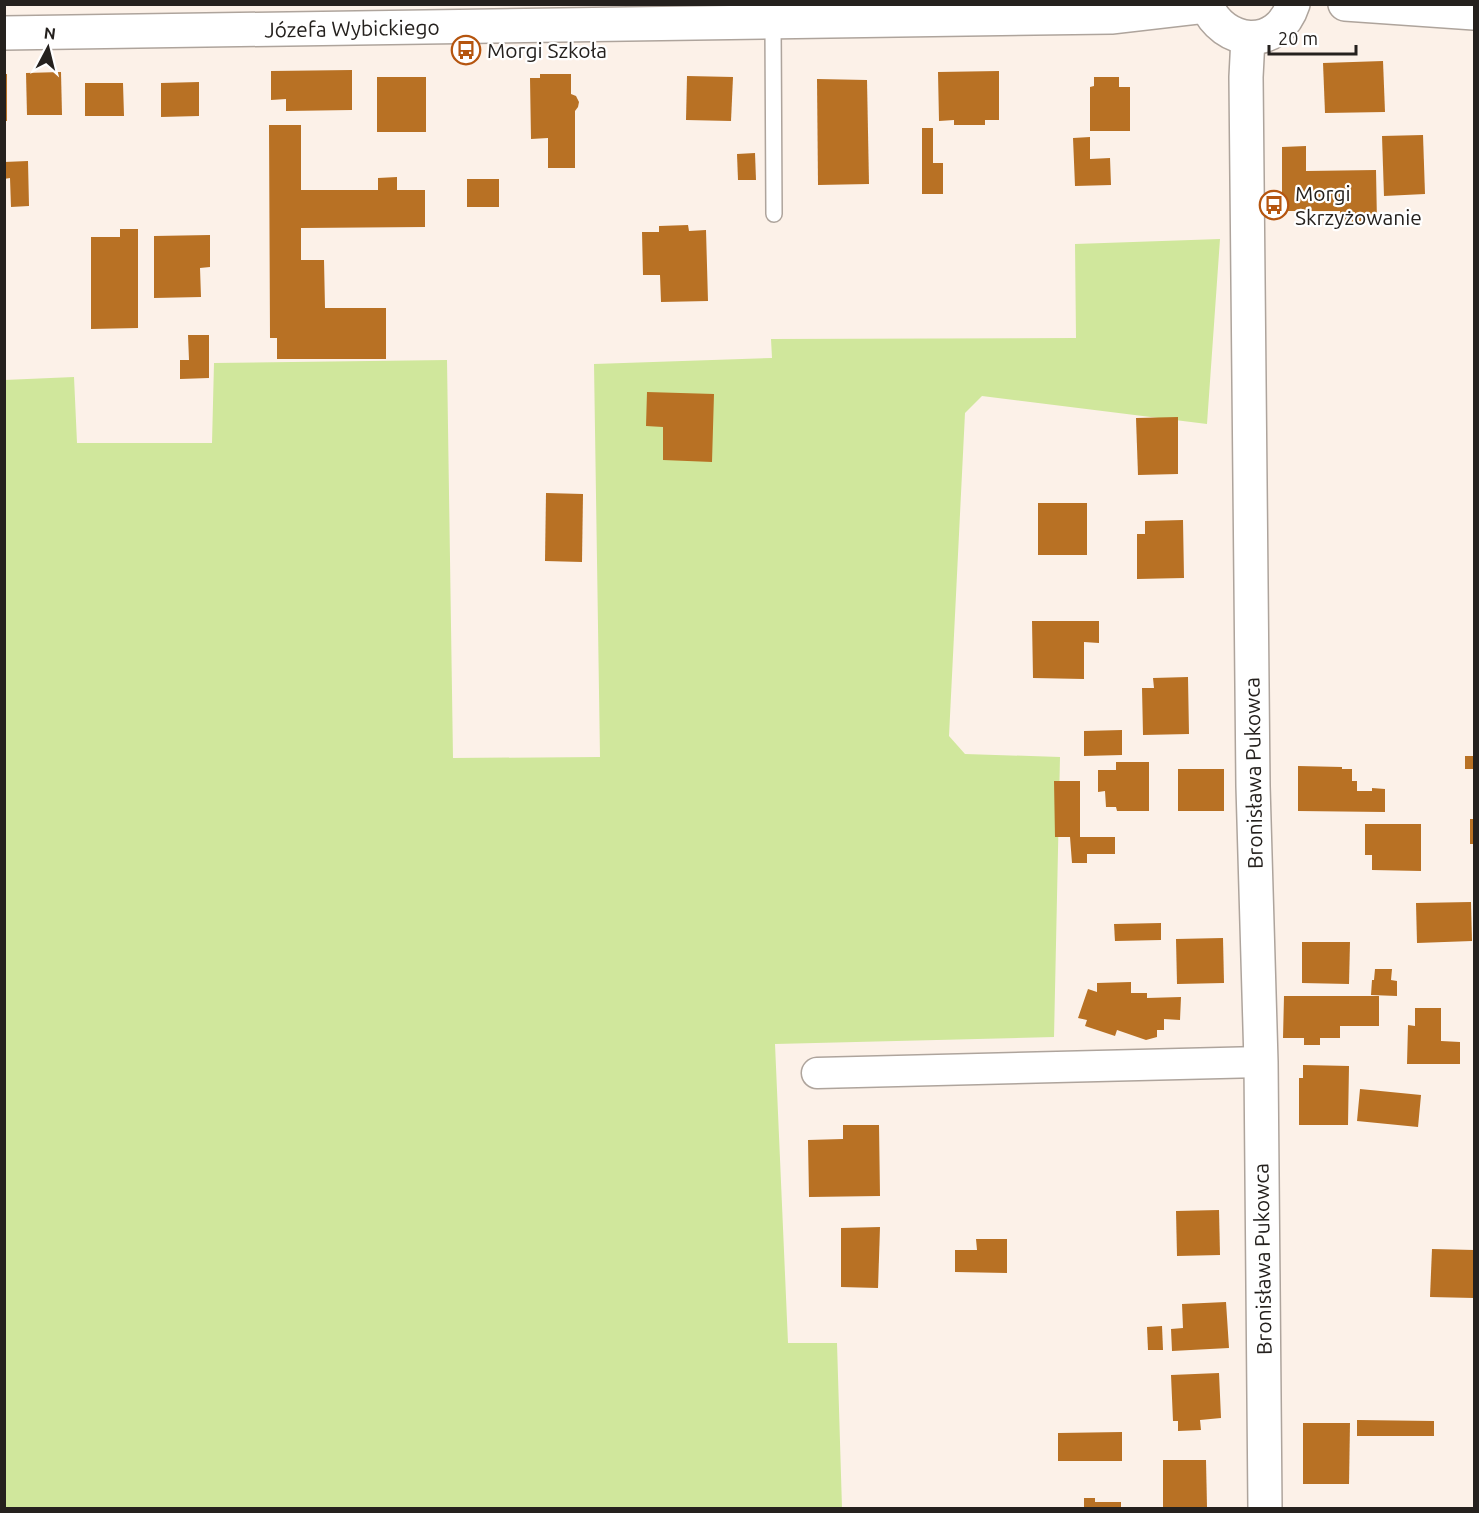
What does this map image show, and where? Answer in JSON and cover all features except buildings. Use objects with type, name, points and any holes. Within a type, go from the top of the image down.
[{"type":"street","points":[[1206,5],[1215,22],[1231,34],[1248,38],[1266,35],[1280,27],[1290,14],[1293,4]]},
{"type":"street","points":[[1345,4],[1474,13]]},
{"type":"street","name":"Józefa Wybickiego","points":[[4,33],[700,14],[792,17],[1111,17],[1206,5]]},
{"type":"street","name":"Bronisława Pukowca","points":[[1248,38],[1246,77],[1252,763],[1261,1062],[1265,1509]]},
{"type":"street","points":[[817,1073],[1261,1062]]},
{"type":"lane","points":[[774,214],[792,17]]},
{"type":"green space","points":[[1220,239],[1207,424],[982,396],[965,413],[949,736],[965,754],[1060,757],[1054,1037],[775,1044],[788,1343],[837,1343],[842,1508],[5,1508],[4,380],[74,377],[77,443],[212,443],[214,363],[447,360],[453,758],[600,757],[594,364],[772,358],[771,339],[1076,338],[1075,244]]},
{"type":"place","name":"Morgi Szkoła","points":[[466,50]]},
{"type":"place","name":"Morgi Skrzyżowanie","points":[[1274,205]]}]
